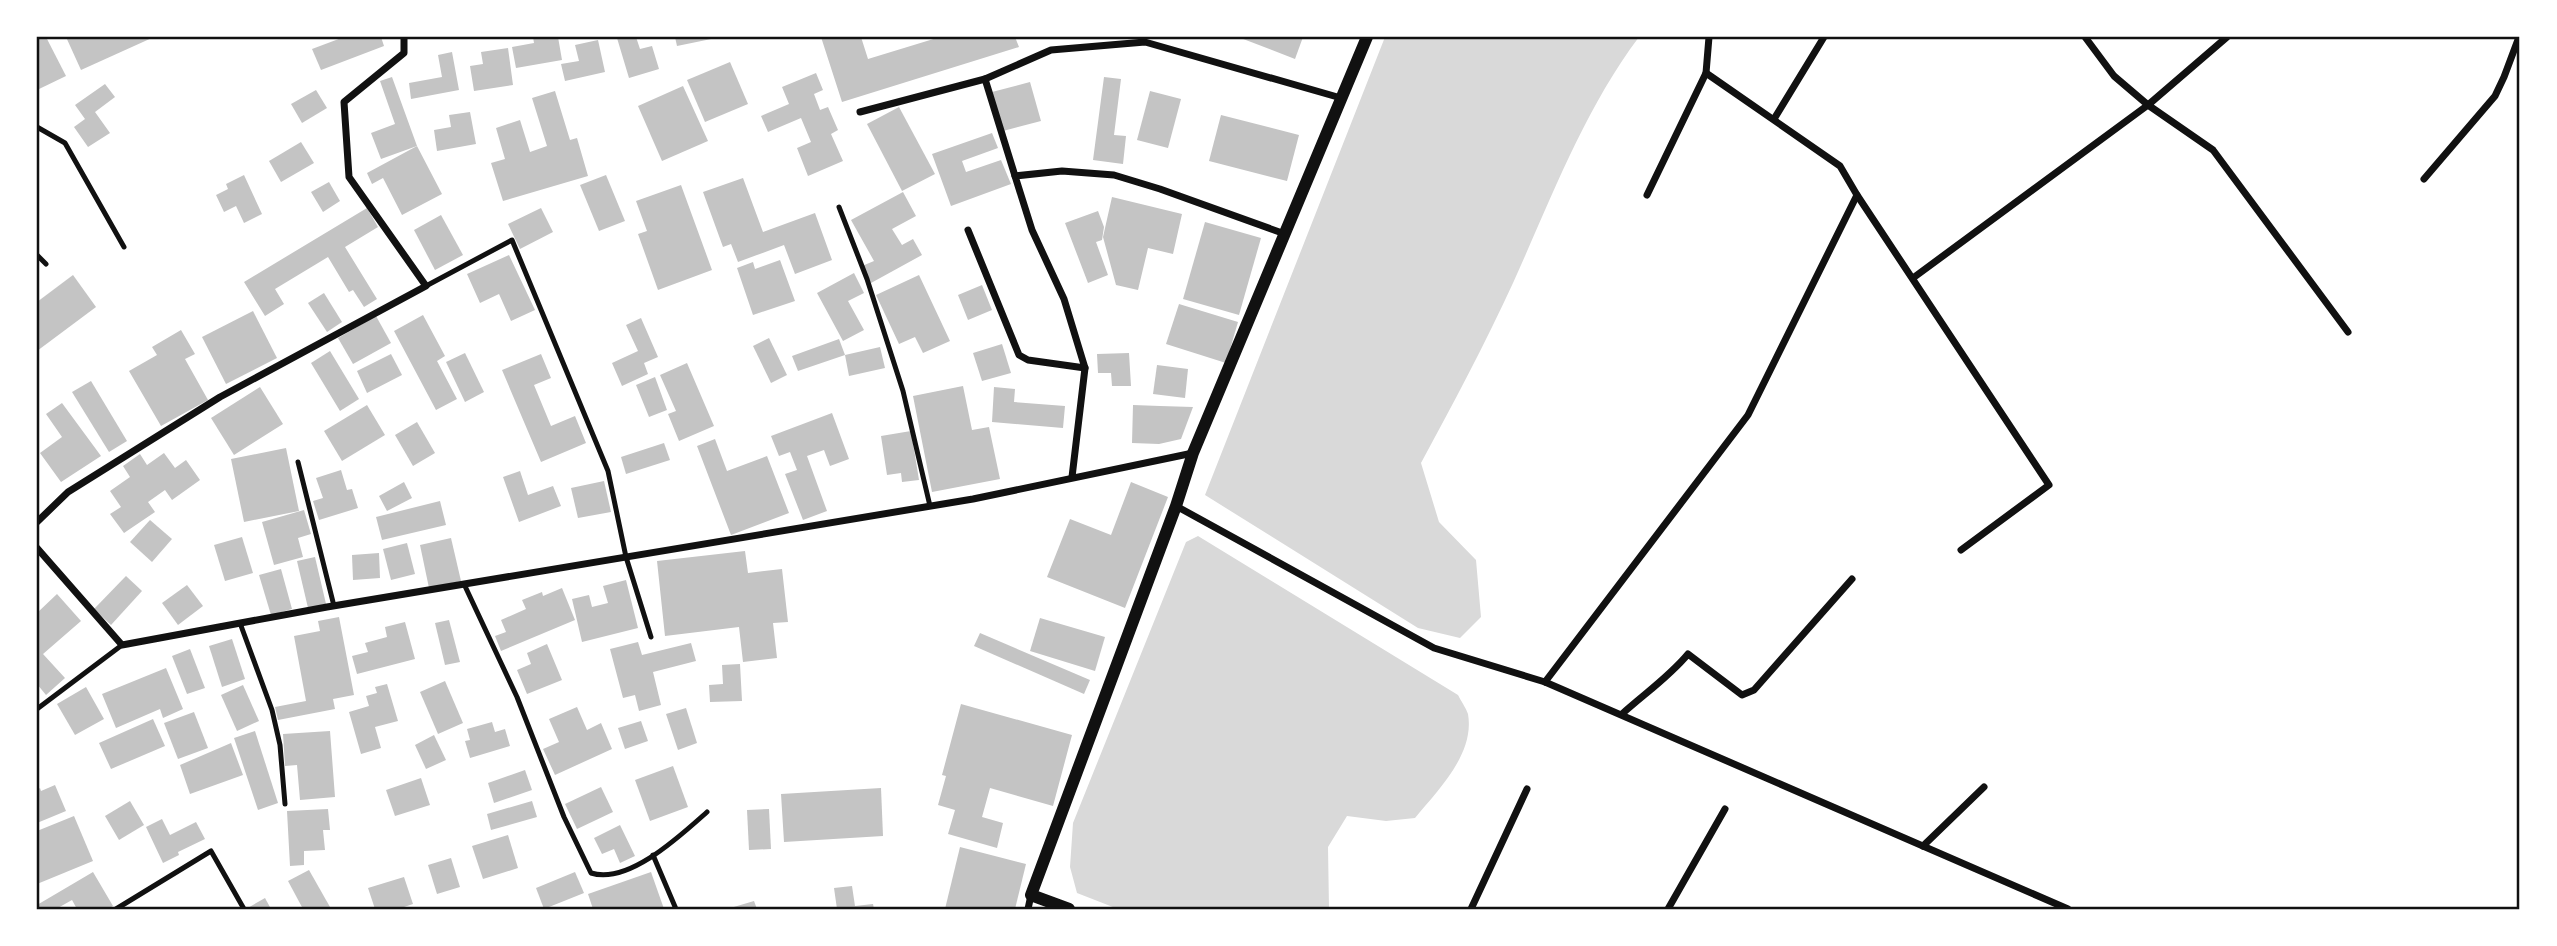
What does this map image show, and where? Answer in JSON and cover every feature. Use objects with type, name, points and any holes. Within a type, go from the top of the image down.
[{"type":"street","points":[[37,522],[68,492],[220,397],[426,286],[349,177],[344,102],[404,53],[404,37]]},
{"type":"street","points":[[1028,909],[1193,453],[1367,37]]},
{"type":"street","points":[[1647,195],[1706,73],[1709,37]]},
{"type":"street","points":[[1774,119],[1824,37]]},
{"type":"street","points":[[2085,37],[2114,76],[2148,105],[2213,150],[2348,332]]},
{"type":"street","points":[[1913,278],[2148,105],[2227,37]]},
{"type":"street","points":[[2424,179],[2495,96],[2519,37]]},
{"type":"street","points":[[860,112],[985,79],[1051,50],[1145,42],[1341,98]]},
{"type":"street","points":[[1706,73],[1840,166],[2049,485],[1961,550]]},
{"type":"street","points":[[985,79],[1032,230],[1064,299],[1085,368],[1072,477]]},
{"type":"street","points":[[1015,176],[1062,171],[1114,175],[1284,234]]},
{"type":"street","points":[[1545,682],[1748,415],[1857,195]]},
{"type":"street","points":[[968,230],[1019,355],[1028,360],[1085,368]]},
{"type":"street","points":[[37,548],[122,645],[334,606],[930,506],[1193,453]]},
{"type":"street","points":[[1176,506],[1434,648],[1545,682],[2068,909]]},
{"type":"street","points":[[1622,714],[1674,671],[1688,654],[1742,695],[1754,690],[1852,579]]},
{"type":"street","points":[[1923,846],[1984,787]]},
{"type":"street","points":[[1471,909],[1527,789]]},
{"type":"street","points":[[1668,909],[1725,809]]},
{"type":"street","points":[[1031,895],[1069,909]]},
{"type":"lane","points":[[37,127],[65,143],[124,247]]},
{"type":"lane","points":[[839,207],[867,279],[903,391],[930,506]]},
{"type":"lane","points":[[426,286],[512,240],[608,471],[626,557],[651,637]]},
{"type":"lane","points":[[37,255],[46,264]]},
{"type":"lane","points":[[298,462],[334,606]]},
{"type":"lane","points":[[464,584],[517,698],[564,817],[591,873],[604,877],[626,870],[653,855],[707,812]]},
{"type":"lane","points":[[240,623],[275,721],[285,804]]},
{"type":"lane","points":[[37,709],[122,645]]},
{"type":"lane","points":[[116,909],[211,851],[244,909]]},
{"type":"lane","points":[[653,855],[676,909]]},
{"type":"shaded area","points":[[1385,37],[1639,37],[1601,94],[1585,125],[1491,329],[1421,463],[1439,522],[1476,560],[1481,617],[1460,638],[1418,628],[1205,495]]},
{"type":"shaded area","points":[[1198,536],[1458,695],[1468,714],[1469,729],[1460,757],[1444,783],[1415,818],[1386,821],[1347,816],[1328,847],[1329,909],[1118,909],[1077,893],[1070,867],[1073,823],[1186,542]]},
{"type":"building","points":[[37,37],[46,37],[66,76],[37,90]]},
{"type":"building","points":[[66,37],[154,37],[81,70]]},
{"type":"building","points":[[344,37],[381,37],[384,46],[321,70],[312,49]]},
{"type":"building","points":[[533,37],[558,37],[562,60],[516,68],[512,47],[534,43]]},
{"type":"building","points":[[636,37],[640,49],[652,46],[659,69],[629,78],[617,38]]},
{"type":"building","points":[[675,37],[716,37],[716,38],[677,46]]},
{"type":"building","points":[[821,37],[861,37],[868,59],[940,37],[1015,37],[1019,47],[842,102]]},
{"type":"building","points":[[1238,37],[1303,37],[1295,59]]},
{"type":"building","points":[[598,40],[605,72],[565,81],[561,64],[579,61],[575,45]]},
{"type":"building","points":[[508,48],[513,85],[474,91],[470,66],[483,64],[481,52]]},
{"type":"building","points":[[452,52],[459,90],[411,99],[409,83],[442,77],[438,55]]},
{"type":"building","points":[[730,62],[748,104],[705,122],[687,80]]},
{"type":"building","points":[[816,73],[823,90],[814,94],[820,110],[828,107],[838,130],[831,134],[843,161],[808,176],[797,148],[811,142],[801,118],[768,132],[761,116],[789,104],[782,87]]},
{"type":"building","points":[[392,77],[417,146],[381,159],[371,133],[395,124],[380,81]]},
{"type":"building","points":[[1104,77],[1121,79],[1114,135],[1126,136],[1123,164],[1093,160]]},
{"type":"building","points":[[1030,82],[1041,121],[1003,131],[992,92]]},
{"type":"building","points":[[105,84],[115,97],[95,112],[110,133],[88,147],[74,127],[85,119],[75,105]]},
{"type":"building","points":[[683,86],[708,141],[662,161],[638,106]]},
{"type":"building","points":[[316,90],[327,108],[302,123],[291,104]]},
{"type":"building","points":[[555,91],[570,140],[577,138],[588,176],[503,201],[491,163],[505,159],[496,128],[520,120],[530,152],[547,146],[532,98]]},
{"type":"building","points":[[1150,91],[1181,99],[1168,148],[1137,140]]},
{"type":"building","points":[[899,107],[935,174],[902,191],[867,124]]},
{"type":"building","points":[[470,112],[476,144],[437,151],[434,130],[451,127],[449,115]]},
{"type":"building","points":[[1221,115],[1299,135],[1287,181],[1209,161]]},
{"type":"building","points":[[992,133],[998,148],[962,161],[966,172],[1001,160],[1011,184],[951,206],[932,154]]},
{"type":"building","points":[[301,142],[314,163],[281,182],[269,161]]},
{"type":"building","points":[[417,146],[442,194],[402,215],[383,178],[372,184],[367,173]]},
{"type":"building","points":[[244,175],[262,214],[244,223],[236,206],[224,212],[216,195],[228,189],[226,184]]},
{"type":"building","points":[[606,175],[625,221],[599,231],[580,185]]},
{"type":"building","points":[[743,178],[763,232],[815,213],[832,260],[795,274],[784,245],[738,262],[731,244],[723,247],[703,192]]},
{"type":"building","points":[[329,182],[340,201],[323,212],[311,192]]},
{"type":"building","points":[[681,185],[712,270],[658,290],[638,234],[647,231],[636,201]]},
{"type":"building","points":[[903,192],[916,216],[892,229],[902,245],[913,239],[922,255],[871,283],[862,266],[874,261],[851,220]]},
{"type":"building","points":[[1112,197],[1182,214],[1173,254],[1148,248],[1138,290],[1116,285],[1103,237]]},
{"type":"building","points":[[367,208],[378,227],[345,247],[377,299],[364,307],[353,290],[349,292],[328,257],[275,289],[284,304],[265,316],[244,282]]},
{"type":"building","points":[[541,208],[553,232],[520,249],[508,224]]},
{"type":"building","points":[[1098,211],[1104,227],[1102,240],[1096,242],[1108,275],[1088,283],[1065,223]]},
{"type":"building","points":[[441,215],[463,255],[435,270],[414,230]]},
{"type":"building","points":[[1205,222],[1261,238],[1239,315],[1183,299]]},
{"type":"building","points":[[509,255],[535,310],[511,321],[499,294],[480,303],[467,274]]},
{"type":"building","points":[[780,260],[795,301],[753,315],[737,268],[753,262],[755,269]]},
{"type":"building","points":[[854,273],[864,293],[848,301],[864,330],[843,341],[817,293]]},
{"type":"building","points":[[73,275],[96,307],[37,351],[37,302]]},
{"type":"building","points":[[919,275],[950,341],[923,353],[915,337],[899,344],[876,295]]},
{"type":"building","points":[[982,285],[992,310],[968,320],[958,295]]},
{"type":"building","points":[[324,293],[342,322],[327,332],[308,303]]},
{"type":"building","points":[[1179,304],[1238,322],[1226,363],[1166,344]]},
{"type":"building","points":[[253,311],[277,358],[226,384],[202,337]]},
{"type":"building","points":[[423,315],[445,356],[437,361],[457,399],[436,410],[394,331]]},
{"type":"building","points":[[376,316],[391,343],[353,364],[338,338]]},
{"type":"building","points":[[641,318],[658,357],[644,363],[648,374],[622,386],[612,363],[638,351],[626,325]]},
{"type":"building","points":[[181,330],[195,354],[185,359],[208,400],[161,426],[129,371],[157,355],[152,347]]},
{"type":"building","points":[[769,338],[787,375],[771,383],[753,346]]},
{"type":"building","points":[[839,339],[845,355],[798,371],[792,356]]},
{"type":"building","points":[[1002,344],[1011,373],[982,381],[973,353]]},
{"type":"building","points":[[880,347],[885,368],[849,376],[845,355]]},
{"type":"building","points":[[330,351],[359,399],[340,411],[311,363]]},
{"type":"building","points":[[465,353],[484,392],[465,402],[446,362]]},
{"type":"building","points":[[1129,353],[1131,386],[1112,386],[1111,373],[1098,373],[1097,354]]},
{"type":"building","points":[[391,354],[402,375],[367,393],[357,371]]},
{"type":"building","points":[[541,354],[551,378],[534,385],[551,426],[575,416],[586,443],[541,462],[502,370]]},
{"type":"building","points":[[687,363],[714,426],[679,441],[668,414],[676,411],[660,375]]},
{"type":"building","points":[[1157,365],[1188,369],[1185,398],[1153,394]]},
{"type":"building","points":[[655,377],[667,410],[649,417],[636,385]]},
{"type":"building","points":[[91,381],[127,441],[109,452],[72,392]]},
{"type":"building","points":[[963,386],[972,430],[989,427],[1000,479],[932,492],[913,396]]},
{"type":"building","points":[[260,387],[283,424],[234,455],[211,418]]},
{"type":"building","points":[[994,387],[1015,389],[1014,402],[1065,406],[1063,428],[992,422]]},
{"type":"building","points":[[62,403],[101,456],[61,482],[40,453],[62,437],[46,414]]},
{"type":"building","points":[[367,405],[385,435],[342,461],[324,431]]},
{"type":"building","points":[[1133,405],[1193,407],[1181,439],[1159,444],[1132,443]]},
{"type":"building","points":[[832,413],[849,459],[830,466],[824,450],[807,456],[827,511],[803,520],[785,474],[797,470],[790,452],[779,456],[771,436]]},
{"type":"building","points":[[417,422],[435,453],[413,466],[395,435]]},
{"type":"building","points":[[911,431],[919,480],[902,482],[901,473],[887,475],[881,436]]},
{"type":"building","points":[[715,439],[727,471],[767,456],[789,513],[731,535],[697,446]]},
{"type":"building","points":[[664,443],[670,460],[626,474],[621,457]]},
{"type":"building","points":[[286,448],[299,511],[244,522],[231,459]]},
{"type":"building","points":[[164,453],[175,468],[186,460],[200,480],[172,500],[165,490],[148,502],[155,512],[124,533],[110,514],[121,507],[110,491],[130,477],[123,466],[140,454],[147,465]]},
{"type":"building","points":[[341,470],[347,490],[352,489],[358,508],[319,520],[313,501],[323,498],[316,478]]},
{"type":"building","points":[[520,471],[528,495],[553,486],[561,506],[519,522],[503,477]]},
{"type":"building","points":[[604,481],[611,512],[578,518],[571,488]]},
{"type":"building","points":[[404,482],[412,498],[387,511],[379,496]]},
{"type":"building","points":[[1131,482],[1168,497],[1125,608],[1047,577],[1070,519],[1111,535]]},
{"type":"building","points":[[440,501],[446,525],[382,540],[376,517]]},
{"type":"building","points":[[304,510],[311,534],[298,538],[303,557],[274,565],[262,522]]},
{"type":"building","points":[[150,520],[172,539],[152,562],[130,542]]},
{"type":"building","points":[[242,537],[253,573],[225,581],[214,545]]},
{"type":"building","points":[[451,538],[461,581],[429,588],[420,545]]},
{"type":"building","points":[[407,543],[415,574],[391,580],[383,549]]},
{"type":"building","points":[[745,551],[748,573],[782,569],[788,622],[773,623],[777,658],[743,662],[739,627],[665,636],[657,561]]},
{"type":"building","points":[[379,553],[380,578],[353,580],[352,555]]},
{"type":"building","points":[[315,557],[326,604],[308,608],[297,561]]},
{"type":"building","points":[[281,569],[292,609],[271,615],[259,575]]},
{"type":"building","points":[[126,576],[142,591],[111,625],[94,609]]},
{"type":"building","points":[[626,580],[638,628],[582,642],[572,599],[589,595],[592,607],[608,603],[603,586]]},
{"type":"building","points":[[187,585],[203,606],[178,625],[162,603]]},
{"type":"building","points":[[562,588],[575,620],[501,651],[495,636],[506,632],[501,620],[526,609],[522,600],[542,592],[543,596]]},
{"type":"building","points":[[57,594],[81,621],[43,654],[65,678],[46,695],[37,684],[37,613]]},
{"type":"building","points":[[339,617],[354,695],[333,699],[335,709],[278,720],[275,707],[306,701],[294,636],[320,631],[318,621]]},
{"type":"building","points":[[1040,618],[1105,637],[1095,671],[1030,651]]},
{"type":"building","points":[[449,620],[460,662],[445,665],[435,623]]},
{"type":"building","points":[[405,622],[415,659],[357,674],[352,656],[368,652],[365,643],[387,637],[385,627]]},
{"type":"building","points":[[980,633],[1090,680],[1084,694],[974,646]]},
{"type":"building","points":[[232,639],[245,679],[222,687],[209,646]]},
{"type":"building","points":[[638,642],[642,655],[691,643],[696,661],[653,672],[661,705],[639,711],[635,695],[623,698],[610,649]]},
{"type":"building","points":[[547,644],[562,680],[527,694],[517,670],[531,664],[527,653]]},
{"type":"building","points":[[190,649],[205,688],[187,694],[172,656]]},
{"type":"building","points":[[740,664],[742,701],[710,702],[709,685],[723,684],[722,665]]},
{"type":"building","points":[[166,668],[183,709],[163,718],[160,709],[116,728],[102,694]]},
{"type":"building","points":[[445,681],[463,723],[438,734],[420,692]]},
{"type":"building","points":[[387,684],[398,721],[375,727],[381,748],[361,754],[349,712],[369,706],[366,696],[377,693],[375,687]]},
{"type":"building","points":[[243,685],[259,721],[237,731],[221,695]]},
{"type":"building","points":[[86,687],[104,719],[75,735],[57,704]]},
{"type":"building","points":[[961,704],[1072,735],[1053,806],[990,788],[982,817],[1003,823],[997,848],[948,834],[955,810],[938,805],[946,776],[942,775]]},
{"type":"building","points":[[577,707],[587,730],[601,723],[612,749],[555,775],[543,749],[559,742],[549,719]]},
{"type":"building","points":[[686,708],[697,743],[678,750],[666,714]]},
{"type":"building","points":[[194,712],[208,748],[178,759],[164,723]]},
{"type":"building","points":[[153,719],[165,746],[111,769],[99,743]]},
{"type":"building","points":[[641,721],[648,741],[625,749],[618,728]]},
{"type":"building","points":[[492,722],[495,732],[505,729],[510,746],[470,758],[465,741],[470,740],[467,729]]},
{"type":"building","points":[[255,731],[278,803],[258,810],[234,738]]},
{"type":"building","points":[[330,731],[335,797],[300,800],[297,765],[285,766],[283,734]]},
{"type":"building","points":[[434,735],[446,760],[426,769],[415,745]]},
{"type":"building","points":[[231,743],[243,775],[190,794],[180,765]]},
{"type":"building","points":[[673,766],[688,807],[650,821],[635,780]]},
{"type":"building","points":[[525,770],[532,790],[494,803],[488,783]]},
{"type":"building","points":[[421,778],[430,805],[395,816],[386,790]]},
{"type":"building","points":[[55,785],[66,811],[37,823],[37,790]]},
{"type":"building","points":[[601,787],[613,812],[577,829],[565,804]]},
{"type":"building","points":[[881,788],[883,836],[784,842],[781,794]]},
{"type":"building","points":[[130,801],[144,825],[119,840],[105,816]]},
{"type":"building","points":[[532,801],[537,817],[491,830],[487,814]]},
{"type":"building","points":[[328,809],[330,830],[323,830],[325,850],[304,851],[304,865],[290,866],[287,811]]},
{"type":"building","points":[[769,809],[771,849],[749,850],[747,810]]},
{"type":"building","points":[[74,816],[93,861],[37,884],[37,831]]},
{"type":"building","points":[[162,819],[170,835],[196,822],[205,839],[178,852],[179,855],[163,863],[146,827]]},
{"type":"building","points":[[620,825],[635,856],[620,863],[614,849],[602,854],[594,838]]},
{"type":"building","points":[[508,835],[518,868],[483,879],[472,846]]},
{"type":"building","points":[[960,847],[1026,864],[1015,909],[945,909]]},
{"type":"building","points":[[451,858],[460,887],[437,894],[428,865]]},
{"type":"building","points":[[309,870],[330,907],[326,909],[303,909],[288,881]]},
{"type":"building","points":[[93,872],[113,906],[108,909],[77,909],[72,900],[56,909],[37,909],[37,905]]},
{"type":"building","points":[[575,872],[584,893],[544,909],[536,888]]},
{"type":"building","points":[[651,872],[664,909],[593,909],[588,894]]},
{"type":"building","points":[[404,877],[413,904],[398,909],[375,909],[368,888]]},
{"type":"building","points":[[852,886],[855,906],[873,904],[874,909],[837,909],[834,888]]},
{"type":"building","points":[[265,898],[271,909],[246,909]]},
{"type":"building","points":[[754,901],[757,909],[727,909]]}]
